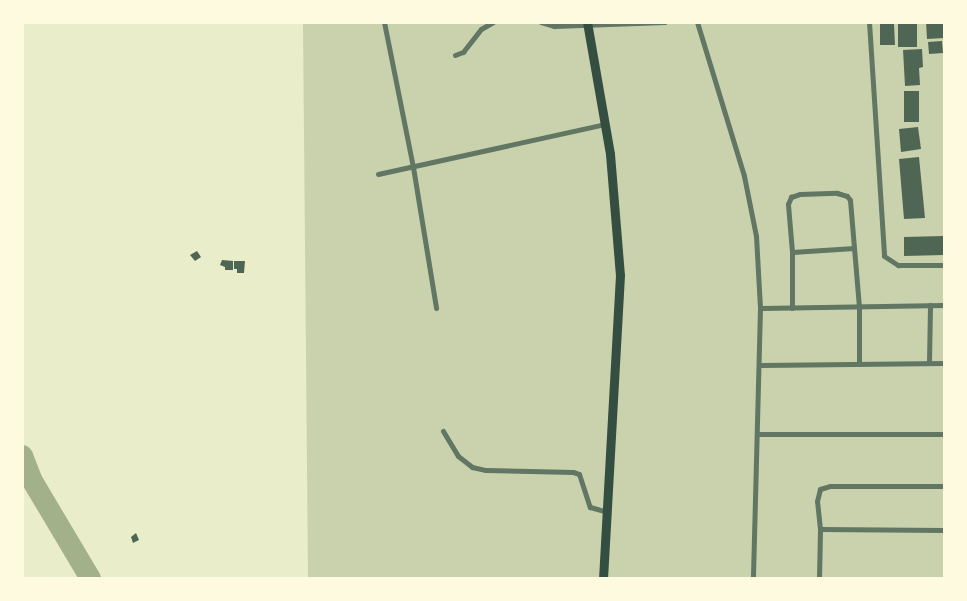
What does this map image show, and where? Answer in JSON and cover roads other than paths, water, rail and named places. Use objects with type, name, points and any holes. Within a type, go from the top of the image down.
[{"type":"main road","points":[[588,24],[605,124],[617,220],[620,275],[603,578]]},
{"type":"street","points":[[384,22],[413,167],[436,308]]},
{"type":"street","points":[[456,55],[463,52],[481,29],[493,22]]},
{"type":"street","points":[[541,22],[554,26],[665,22]]},
{"type":"street","points":[[697,22],[748,194],[756,236],[760,308],[753,578]]},
{"type":"street","points":[[869,22],[884,256],[898,265],[944,265]]},
{"type":"street","points":[[378,174],[605,124]]},
{"type":"street","points":[[792,308],[792,252],[788,204],[792,197],[800,194],[837,192],[847,196],[850,200],[859,307],[859,364]]},
{"type":"street","points":[[792,252],[854,248]]},
{"type":"street","points":[[929,363],[930,305]]},
{"type":"street","points":[[760,308],[944,305]]},
{"type":"street","points":[[759,365],[944,362]]},
{"type":"street","points":[[443,430],[458,456],[472,467],[485,470],[573,472],[579,474],[590,507],[607,512]]},
{"type":"street","points":[[758,434],[944,434]]},
{"type":"street","points":[[820,578],[820,529],[817,496],[824,488],[944,486]]},
{"type":"street","points":[[820,529],[944,530]]},
{"type":"waterway","points":[[22,455],[31,479],[90,578]]}]
